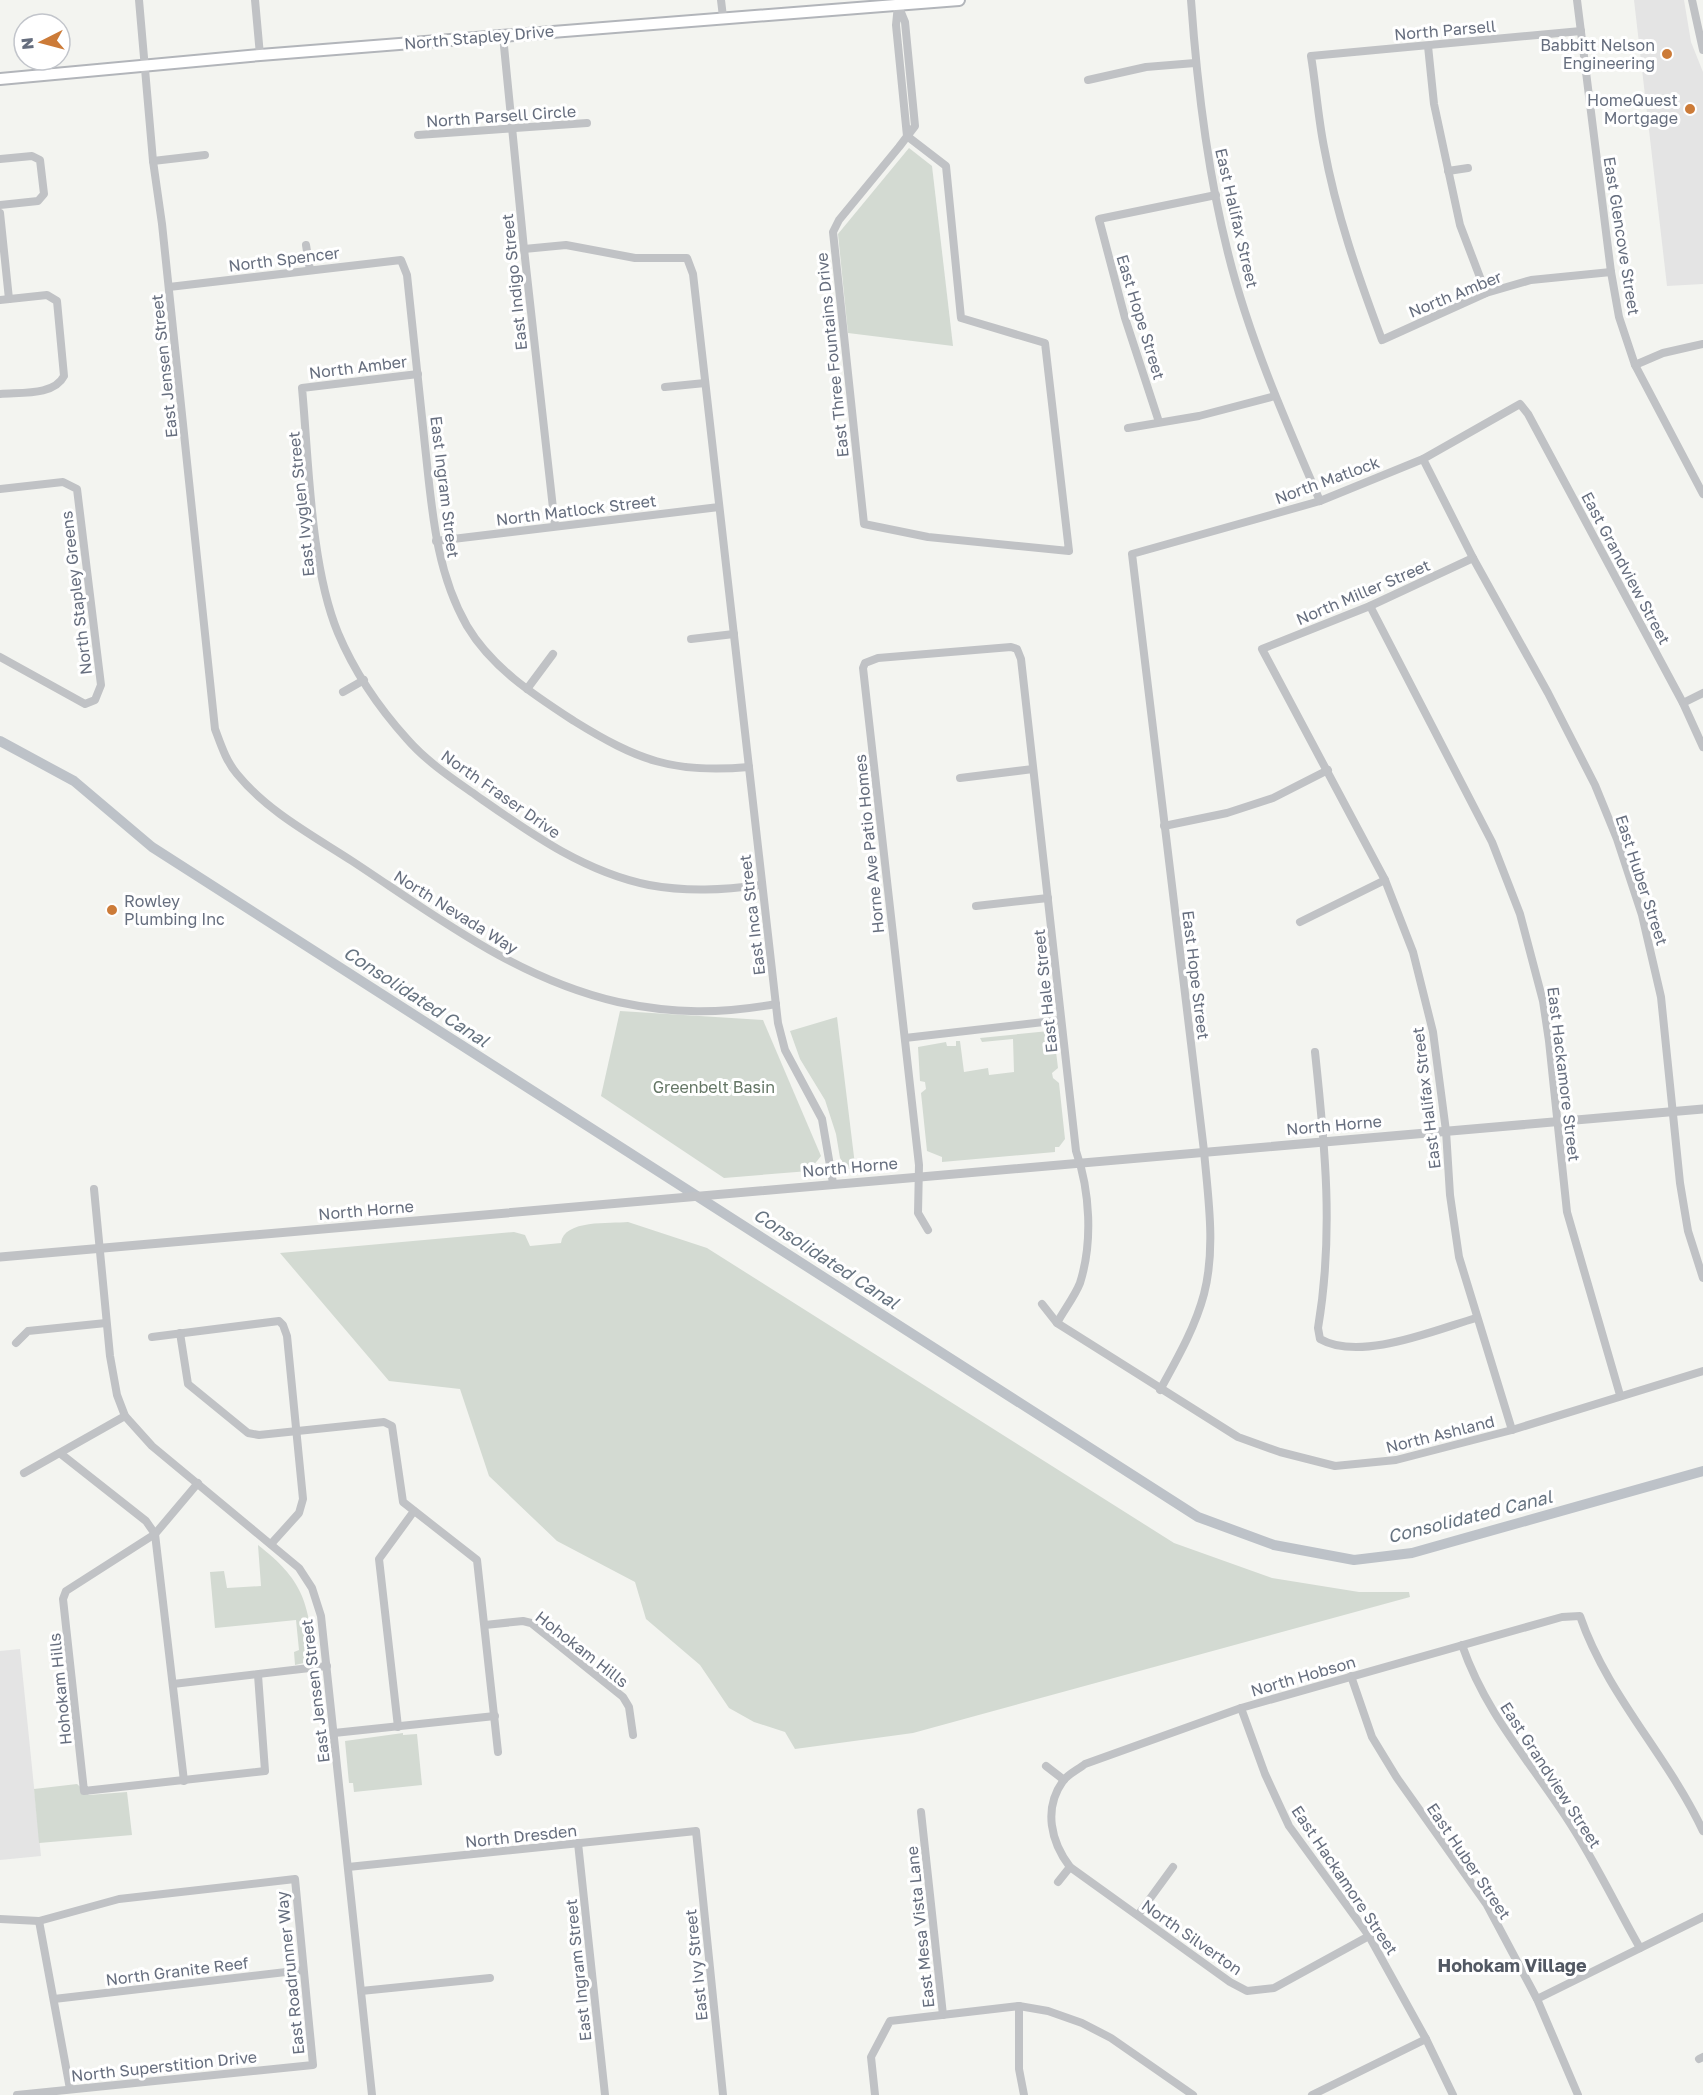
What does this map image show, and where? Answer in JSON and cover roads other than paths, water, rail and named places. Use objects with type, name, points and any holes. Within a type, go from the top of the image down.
[{"type":"main road","name":"North Stapley Drive","points":[[0,79],[260,55],[959,0]]},
{"type":"street","name":"East Jensen Street","points":[[139,0],[153,161],[169,286],[215,729]]},
{"type":"street","points":[[255,0],[260,55]]},
{"type":"street","points":[[721,0],[723,17]]},
{"type":"street","name":"East Halifax Street","points":[[1191,0],[1195,63],[1228,254],[1275,396],[1320,501]]},
{"type":"street","name":"East Glencove Street","points":[[1577,0],[1611,272],[1619,317],[1635,365],[1703,494]]},
{"type":"street","points":[[1692,0],[1703,50]]},
{"type":"street","points":[[898,5],[896,25],[907,136]]},
{"type":"street","name":"North Parsell","points":[[1382,340],[1353,264],[1337,206],[1324,146],[1311,56],[1581,31]]},
{"type":"street","name":"East Indigo Street","points":[[503,36],[555,526]]},
{"type":"street","points":[[1428,46],[1434,104],[1460,225],[1486,293]]},
{"type":"street","points":[[1088,80],[1146,67],[1195,63]]},
{"type":"street","name":"North Parsell Circle","points":[[418,135],[587,123]]},
{"type":"street","name":"East Three Fountains Drive","points":[[907,136],[946,166],[961,318],[1045,343],[1069,551],[928,537],[864,524],[833,232],[839,219],[907,136]]},
{"type":"street","points":[[153,161],[205,155]]},
{"type":"street","points":[[0,159],[32,156],[40,160],[44,194],[38,201],[0,205]]},
{"type":"street","points":[[1448,171],[1468,168]]},
{"type":"street","name":"East Hope Street","points":[[1160,422],[1125,318],[1099,219],[1216,195]]},
{"type":"street","points":[[0,213],[4,300],[47,295],[57,301],[64,376],[60,384],[51,389],[0,394]]},
{"type":"street","points":[[306,245],[310,270]]},
{"type":"street","name":"East Inca Street","points":[[524,249],[566,245],[635,258],[687,258],[693,274],[776,1004],[785,1050],[822,1119],[833,1183]]},
{"type":"street","name":"North Spencer","points":[[169,286],[401,260]]},
{"type":"street","name":"East Ingram Street","points":[[401,260],[407,275],[436,541],[448,584],[467,627],[499,667],[527,689],[600,737],[639,757],[695,769],[749,767]]},
{"type":"street","name":"North Amber","points":[[1382,340],[1486,293],[1531,280],[1611,272]]},
{"type":"street","points":[[1635,365],[1664,353],[1703,344]]},
{"type":"street","name":"North Amber","points":[[302,388],[417,374]]},
{"type":"street","points":[[665,387],[705,383]]},
{"type":"street","name":"East Ivyglen Street","points":[[302,388],[323,581],[339,633],[364,680]]},
{"type":"street","points":[[1128,428],[1198,416],[1275,396]]},
{"type":"street","name":"North Matlock","points":[[1132,554],[1320,501],[1423,459],[1520,404]]},
{"type":"street","name":"East Grandview Street","points":[[1520,404],[1528,414],[1683,703],[1703,747]]},
{"type":"street","name":"East Huber Street","points":[[1423,459],[1473,558],[1548,693],[1594,785],[1617,839],[1641,915],[1661,997],[1680,1183],[1688,1231],[1703,1278]]},
{"type":"street","name":"North Stapley Greens","points":[[0,489],[63,482],[77,489],[100,685],[95,700],[85,704],[0,658]]},
{"type":"street","name":"North Matlock Street","points":[[436,541],[719,507]]},
{"type":"street","name":"East Hope Street","points":[[1132,554],[1204,1151],[1210,1234],[1205,1292],[1187,1342],[1160,1390]]},
{"type":"street","name":"North Miller Street","points":[[1262,649],[1370,606],[1473,558]]},
{"type":"street","name":"East Hackamore Street","points":[[1370,606],[1492,842],[1520,914],[1543,1001],[1569,1222],[1620,1395]]},
{"type":"street","points":[[691,639],[734,634]]},
{"type":"street","name":"Horne Ave Patio Homes","points":[[928,1230],[918,1213],[919,1165],[865,686],[865,663],[878,658],[1004,647],[1017,650]]},
{"type":"street","name":"East Halifax Street","points":[[1262,649],[1385,880],[1413,952],[1433,1032],[1446,1131],[1450,1195],[1459,1257],[1512,1430]]},
{"type":"street","name":"East Hale Street","points":[[1017,650],[1021,659],[1076,1151],[1083,1172],[1088,1239],[1079,1284],[1057,1323]]},
{"type":"street","points":[[527,689],[553,654]]},
{"type":"street","points":[[343,692],[364,680]]},
{"type":"street","name":"North Fraser Drive","points":[[364,680],[408,740],[439,769],[547,845],[600,869],[647,885],[710,891],[761,885]]},
{"type":"street","points":[[1683,703],[1703,693]]},
{"type":"street","name":"North Nevada Way","points":[[215,729],[223,751],[236,774],[273,809],[488,951],[532,974],[619,1002],[689,1011],[729,1013],[776,1004]]},
{"type":"street","points":[[960,778],[1033,769]]},
{"type":"street","points":[[1164,826],[1273,798],[1328,770]]},
{"type":"street","points":[[1300,922],[1385,880]]},
{"type":"street","points":[[976,906],[1048,898]]},
{"type":"street","points":[[905,1038],[1062,1020]]},
{"type":"street","points":[[1315,1052],[1329,1220],[1328,1258],[1318,1328],[1320,1339],[1328,1344],[1355,1347],[1396,1342],[1476,1318]]},
{"type":"street","name":"North Horne","points":[[0,1257],[1324,1140],[1703,1109]]},
{"type":"street","name":"East Jensen Street","points":[[94,1189],[106,1323],[114,1378],[125,1416],[152,1446],[299,1568],[312,1588],[321,1616],[372,2095]]},
{"type":"street","name":"North Ashland","points":[[1042,1304],[1057,1323],[1238,1437],[1280,1452],[1335,1466],[1396,1460],[1512,1430],[1703,1371]]},
{"type":"street","points":[[152,1337],[279,1321],[283,1325],[297,1431],[303,1499],[299,1513],[271,1544]]},
{"type":"street","points":[[16,1344],[28,1331],[106,1323]]},
{"type":"street","points":[[180,1333],[188,1384],[248,1433],[259,1435],[384,1422],[392,1426],[403,1502],[477,1560],[498,1752]]},
{"type":"street","points":[[24,1473],[125,1416]]},
{"type":"street","points":[[61,1454],[146,1521],[155,1534],[184,1781]]},
{"type":"street","name":"Hohokam Hills","points":[[198,1483],[155,1534],[66,1591],[63,1599],[84,1791],[265,1770],[258,1675]]},
{"type":"street","points":[[398,1727],[379,1559],[414,1511]]},
{"type":"street","name":"North Hobson","points":[[1064,1780],[1085,1764],[1241,1707],[1562,1617],[1580,1616],[1591,1649],[1612,1686],[1691,1805],[1703,1831]]},
{"type":"street","name":"Hohokam Hills","points":[[485,1625],[524,1621],[531,1623],[623,1697],[629,1707],[633,1735]]},
{"type":"street","name":"East Grandview Street","points":[[1462,1645],[1474,1680],[1490,1709],[1569,1822],[1640,1948]]},
{"type":"street","points":[[173,1683],[327,1666]]},
{"type":"street","name":"East Huber Street","points":[[1352,1676],[1372,1737],[1397,1778],[1486,1905],[1537,1999],[1578,2095]]},
{"type":"street","name":"East Hackamore Street","points":[[1241,1707],[1265,1774],[1289,1826],[1369,1936],[1426,2039],[1453,2095]]},
{"type":"street","points":[[334,1733],[495,1716]]},
{"type":"street","points":[[1046,1766],[1064,1780]]},
{"type":"street","name":"North Silverton","points":[[1064,1780],[1053,1803],[1051,1827],[1058,1851],[1070,1867],[1230,1982],[1247,1991],[1274,1988],[1369,1936]]},
{"type":"street","name":"East Mesa Vista Lane","points":[[875,2095],[871,2057],[890,2021],[943,2015],[921,1812]]},
{"type":"street","name":"North Dresden","points":[[348,1867],[696,1831]]},
{"type":"street","name":"East Ivy Street","points":[[696,1831],[723,2095]]},
{"type":"street","name":"East Ingram Street","points":[[578,1843],[605,2095]]},
{"type":"street","points":[[1058,1882],[1070,1867]]},
{"type":"street","points":[[1138,1915],[1173,1867]]},
{"type":"street","name":"East Roadrunner Way","points":[[39,1921],[120,1899],[295,1879],[313,2065]]},
{"type":"street","points":[[1537,1999],[1703,1917]]},
{"type":"street","points":[[0,1919],[39,1921],[70,2089]]},
{"type":"street","name":"North Granite Reef","points":[[54,1999],[303,1970]]},
{"type":"street","points":[[361,1991],[490,1978]]},
{"type":"street","points":[[943,2015],[1019,2006],[1048,2011],[1082,2023],[1111,2038],[1193,2095]]},
{"type":"street","points":[[1019,2006],[1019,2069],[1024,2095]]},
{"type":"street","points":[[1312,2095],[1323,2093],[1426,2039]]},
{"type":"street","name":"North Superstition Drive","points":[[17,2095],[313,2065]]},
{"type":"waterway","name":"Consolidated Canal","points":[[0,741],[74,781],[152,847],[1198,1517],[1274,1545],[1354,1560],[1412,1553],[1703,1471]]},
{"type":"place","name":"Babbitt Nelson Engineering","points":[[1667,54]]},
{"type":"place","name":"HomeQuest Mortgage","points":[[1690,109]]},
{"type":"place","name":"Rowley Plumbing Inc","points":[[112,910]]},
{"type":"district","name":"Hohokam Village","points":[[1512,1966]]},
{"type":"park label","name":"Greenbelt Basin","points":[[714,1087]]}]
